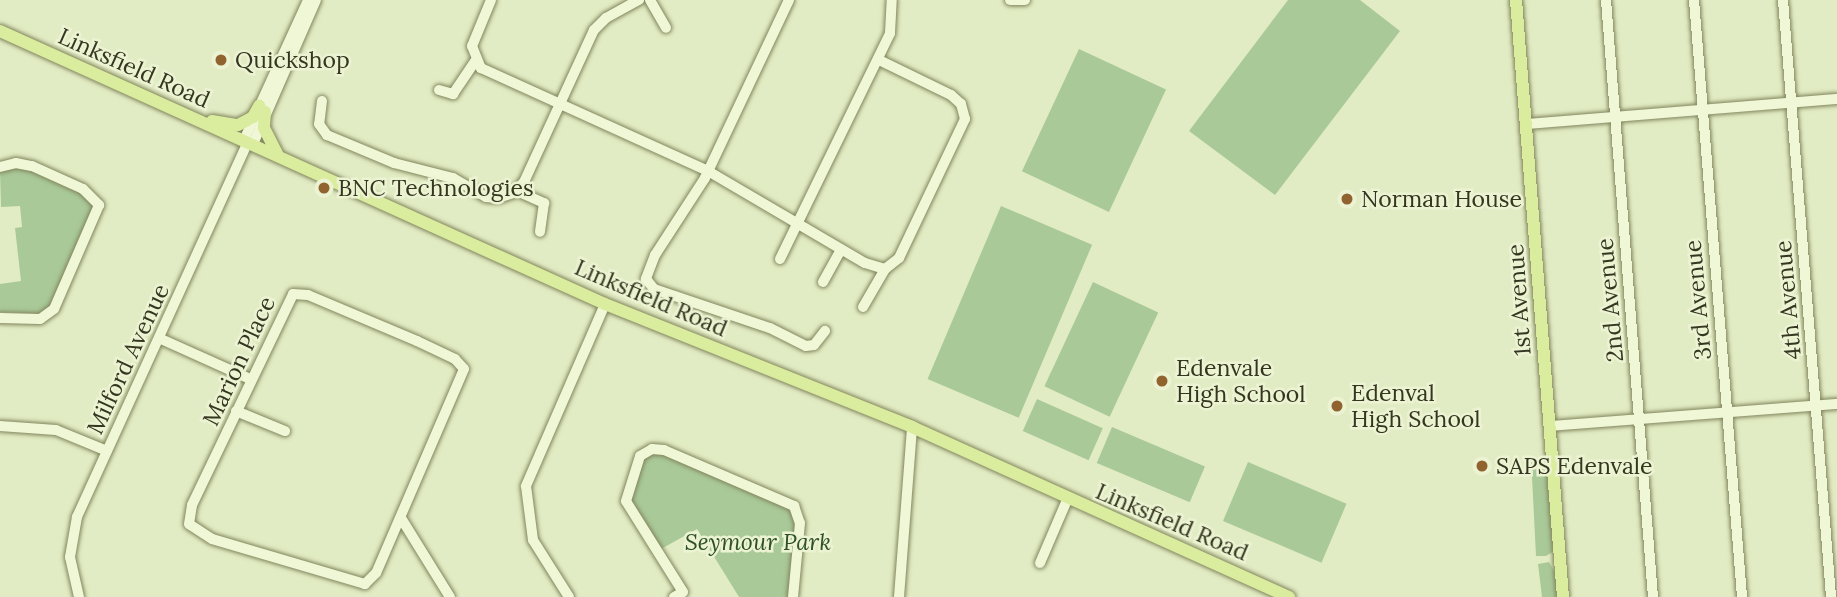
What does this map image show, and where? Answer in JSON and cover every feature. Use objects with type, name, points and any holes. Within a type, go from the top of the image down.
[{"type":"main road","name":"1st Avenue","points":[[1516,0],[1563,597]]},
{"type":"main road","name":"Linksfield Road","points":[[0,31],[605,303],[912,427],[1279,595]]},
{"type":"main road","points":[[195,118],[239,125],[262,109]]},
{"type":"main road","points":[[262,109],[264,128],[277,155]]},
{"type":"street","points":[[262,109],[308,0]]},
{"type":"street","points":[[262,109],[316,0]]},
{"type":"street","points":[[439,90],[453,94],[475,61],[473,40],[491,0]]},
{"type":"street","points":[[517,191],[597,25],[639,0]]},
{"type":"street","points":[[650,0],[666,28]]},
{"type":"street","points":[[789,0],[708,171],[649,268],[649,286],[770,328],[806,346],[814,345],[825,331]]},
{"type":"street","points":[[780,259],[800,224],[878,60],[892,27],[892,0]]},
{"type":"street","points":[[1010,0],[1025,0]]},
{"type":"street","name":"2nd Avenue","points":[[1606,0],[1653,597]]},
{"type":"street","name":"3rd Avenue","points":[[1694,0],[1742,597]]},
{"type":"street","name":"4th Avenue","points":[[1783,0],[1831,597]]},
{"type":"street","points":[[863,307],[885,269],[900,258],[965,119],[961,104],[951,95],[878,60]]},
{"type":"street","points":[[475,61],[560,104],[708,171],[841,250],[885,269]]},
{"type":"street","points":[[323,100],[319,124],[327,135],[394,163],[453,178],[490,198],[517,191],[544,203],[540,232]]},
{"type":"street","points":[[1526,124],[1837,100]]},
{"type":"street","name":"Milford Avenue","points":[[79,597],[70,567],[73,529],[161,339],[262,109]]},
{"type":"street","points":[[0,167],[16,163],[32,166],[83,189],[99,205],[54,309],[40,319],[0,318]]},
{"type":"street","points":[[823,282],[841,250]]},
{"type":"street","name":"Marion Place","points":[[300,293],[417,341],[462,365],[463,380],[371,581],[356,584],[198,534],[188,515],[236,411],[289,297],[300,293]]},
{"type":"street","points":[[569,597],[533,540],[526,486],[605,303]]},
{"type":"street","points":[[161,339],[250,379]]},
{"type":"street","points":[[1550,426],[1837,404]]},
{"type":"street","points":[[236,411],[285,431]]},
{"type":"street","points":[[0,426],[56,429],[107,451]]},
{"type":"street","points":[[899,597],[912,427]]},
{"type":"street","points":[[681,595],[626,501],[640,456],[652,449],[664,450],[794,506],[800,523],[793,597]]},
{"type":"street","points":[[1040,564],[1067,500]]},
{"type":"street","points":[[401,518],[450,597]]},
{"type":"green space","points":[[1288,0],[1360,0],[1400,31],[1275,195],[1189,131]]},
{"type":"green space","points":[[1079,49],[1166,90],[1109,212],[1022,171]]},
{"type":"green space","points":[[5,168],[26,168],[88,195],[96,205],[54,302],[42,314],[0,312],[0,284],[21,281],[15,228],[22,227],[20,206],[1,207],[0,171]]},
{"type":"green space","points":[[1001,206],[1092,245],[1019,418],[928,379]]},
{"type":"green space","points":[[1093,282],[1158,312],[1110,417],[1044,386]]},
{"type":"green space","points":[[1037,399],[1103,428],[1089,460],[1023,431]]},
{"type":"green space","points":[[1112,427],[1205,466],[1190,502],[1097,463]]},
{"type":"green space","name":"Seymour Park","points":[[659,451],[795,508],[805,526],[796,597],[739,597],[697,529],[661,549],[629,501],[645,454]]},
{"type":"green space","points":[[1531,457],[1546,464],[1554,551],[1546,556],[1536,556]]},
{"type":"green space","points":[[1248,462],[1346,504],[1321,563],[1223,521]]},
{"type":"green space","points":[[1549,562],[1556,574],[1557,597],[1542,597],[1538,564]]},
{"type":"place","name":"Quickshop","points":[[221,60]]},
{"type":"place","name":"BNC Technologies","points":[[324,188]]},
{"type":"place","name":"Norman House","points":[[1347,199]]},
{"type":"place","name":"Edenvale High School","points":[[1162,381]]},
{"type":"place","name":"Edenval High School","points":[[1337,406]]},
{"type":"place","name":"SAPS Edenvale","points":[[1482,466]]}]
